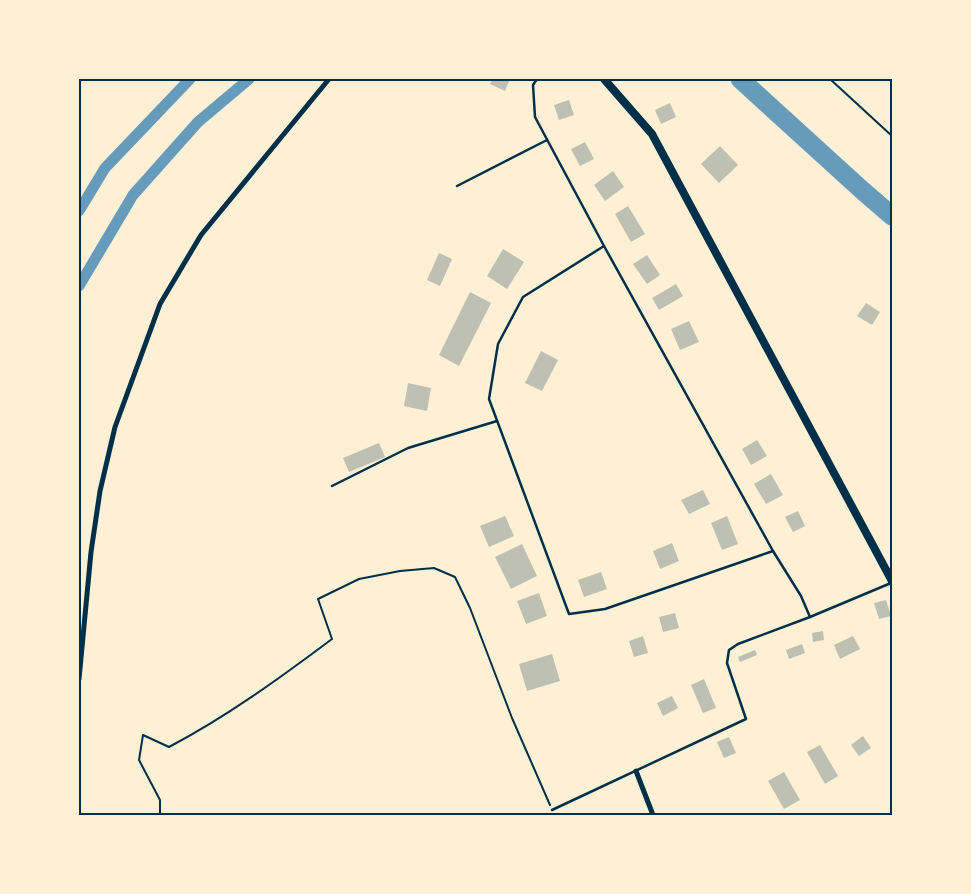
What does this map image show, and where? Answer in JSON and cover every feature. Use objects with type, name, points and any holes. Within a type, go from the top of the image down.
[{"type":"main road","points":[[604,79],[652,134],[889,568],[892,582]]},
{"type":"street","points":[[79,679],[91,552],[100,491],[114,427],[160,304],[201,235],[329,79]]},
{"type":"street","points":[[636,770],[653,815]]},
{"type":"lane","points":[[537,79],[533,86],[535,117],[604,246],[773,551],[801,596],[810,617]]},
{"type":"lane","points":[[456,186],[547,140]]},
{"type":"lane","points":[[604,246],[523,297],[498,344],[489,399],[569,614],[605,609],[773,551]]},
{"type":"lane","points":[[332,486],[408,448],[497,421]]},
{"type":"lane","points":[[552,810],[746,719],[728,663],[729,650],[738,644],[810,617],[892,582]]},
{"type":"path","points":[[830,79],[892,136]]},
{"type":"path","points":[[160,815],[160,800],[139,760],[142,735],[169,747],[196,732],[284,675],[332,639],[318,599],[359,579],[400,571],[434,568],[455,577],[470,608],[512,718],[552,810]]},
{"type":"building","points":[[492,79],[510,79],[505,91],[490,84]]},
{"type":"building","points":[[569,100],[574,115],[559,120],[554,105]]},
{"type":"building","points":[[670,103],[676,117],[661,124],[655,110]]},
{"type":"building","points":[[585,142],[594,159],[580,166],[571,149]]},
{"type":"building","points":[[720,146],[738,165],[719,183],[701,164]]},
{"type":"building","points":[[613,171],[624,187],[605,201],[594,185]]},
{"type":"building","points":[[628,206],[645,234],[631,242],[615,214]]},
{"type":"building","points":[[503,249],[524,262],[507,289],[487,276]]},
{"type":"building","points":[[439,253],[452,259],[440,286],[427,280]]},
{"type":"building","points":[[647,255],[660,275],[647,284],[633,264]]},
{"type":"building","points":[[676,284],[683,296],[659,310],[652,298]]},
{"type":"building","points":[[470,292],[491,303],[459,366],[439,355]]},
{"type":"building","points":[[866,303],[880,312],[872,325],[857,316]]},
{"type":"building","points":[[689,321],[699,342],[680,350],[671,329]]},
{"type":"building","points":[[541,351],[558,360],[542,391],[525,383]]},
{"type":"building","points":[[408,383],[431,388],[427,411],[404,406]]},
{"type":"building","points":[[757,440],[767,456],[751,465],[742,449]]},
{"type":"building","points":[[379,443],[385,457],[349,472],[343,458]]},
{"type":"building","points":[[771,474],[783,495],[766,504],[754,484]]},
{"type":"building","points":[[703,490],[710,504],[689,514],[681,500]]},
{"type":"building","points":[[798,511],[805,526],[793,532],[785,517]]},
{"type":"building","points":[[505,516],[514,536],[489,547],[480,526]]},
{"type":"building","points":[[727,516],[738,544],[722,550],[711,523]]},
{"type":"building","points":[[672,543],[679,561],[660,569],[653,551]]},
{"type":"building","points":[[522,544],[537,576],[511,589],[495,557]]},
{"type":"building","points":[[601,572],[607,589],[584,597],[578,580]]},
{"type":"building","points":[[539,593],[547,616],[526,624],[517,601]]},
{"type":"building","points":[[886,600],[891,616],[879,619],[874,603]]},
{"type":"building","points":[[675,613],[679,628],[663,632],[659,617]]},
{"type":"building","points":[[823,631],[824,640],[813,642],[812,633]]},
{"type":"building","points":[[643,636],[648,653],[634,657],[629,641]]},
{"type":"building","points":[[853,636],[860,649],[840,659],[834,645]]},
{"type":"building","points":[[802,644],[805,653],[789,659],[786,650]]},
{"type":"building","points":[[755,650],[757,655],[740,662],[738,657]]},
{"type":"building","points":[[552,654],[560,681],[527,691],[519,664]]},
{"type":"building","points":[[704,679],[716,708],[703,713],[691,685]]},
{"type":"building","points":[[672,696],[678,708],[663,716],[657,703]]},
{"type":"building","points":[[863,736],[871,748],[859,756],[851,745]]},
{"type":"building","points":[[729,737],[736,753],[724,758],[717,742]]},
{"type":"building","points":[[820,745],[838,776],[825,784],[807,752]]},
{"type":"building","points":[[784,772],[800,800],[784,809],[768,781]]},
{"type":"waterway","points":[[79,211],[105,168],[190,79]]},
{"type":"waterway","points":[[79,286],[133,195],[198,122],[249,79]]},
{"type":"waterway","points":[[740,79],[892,216]]}]
